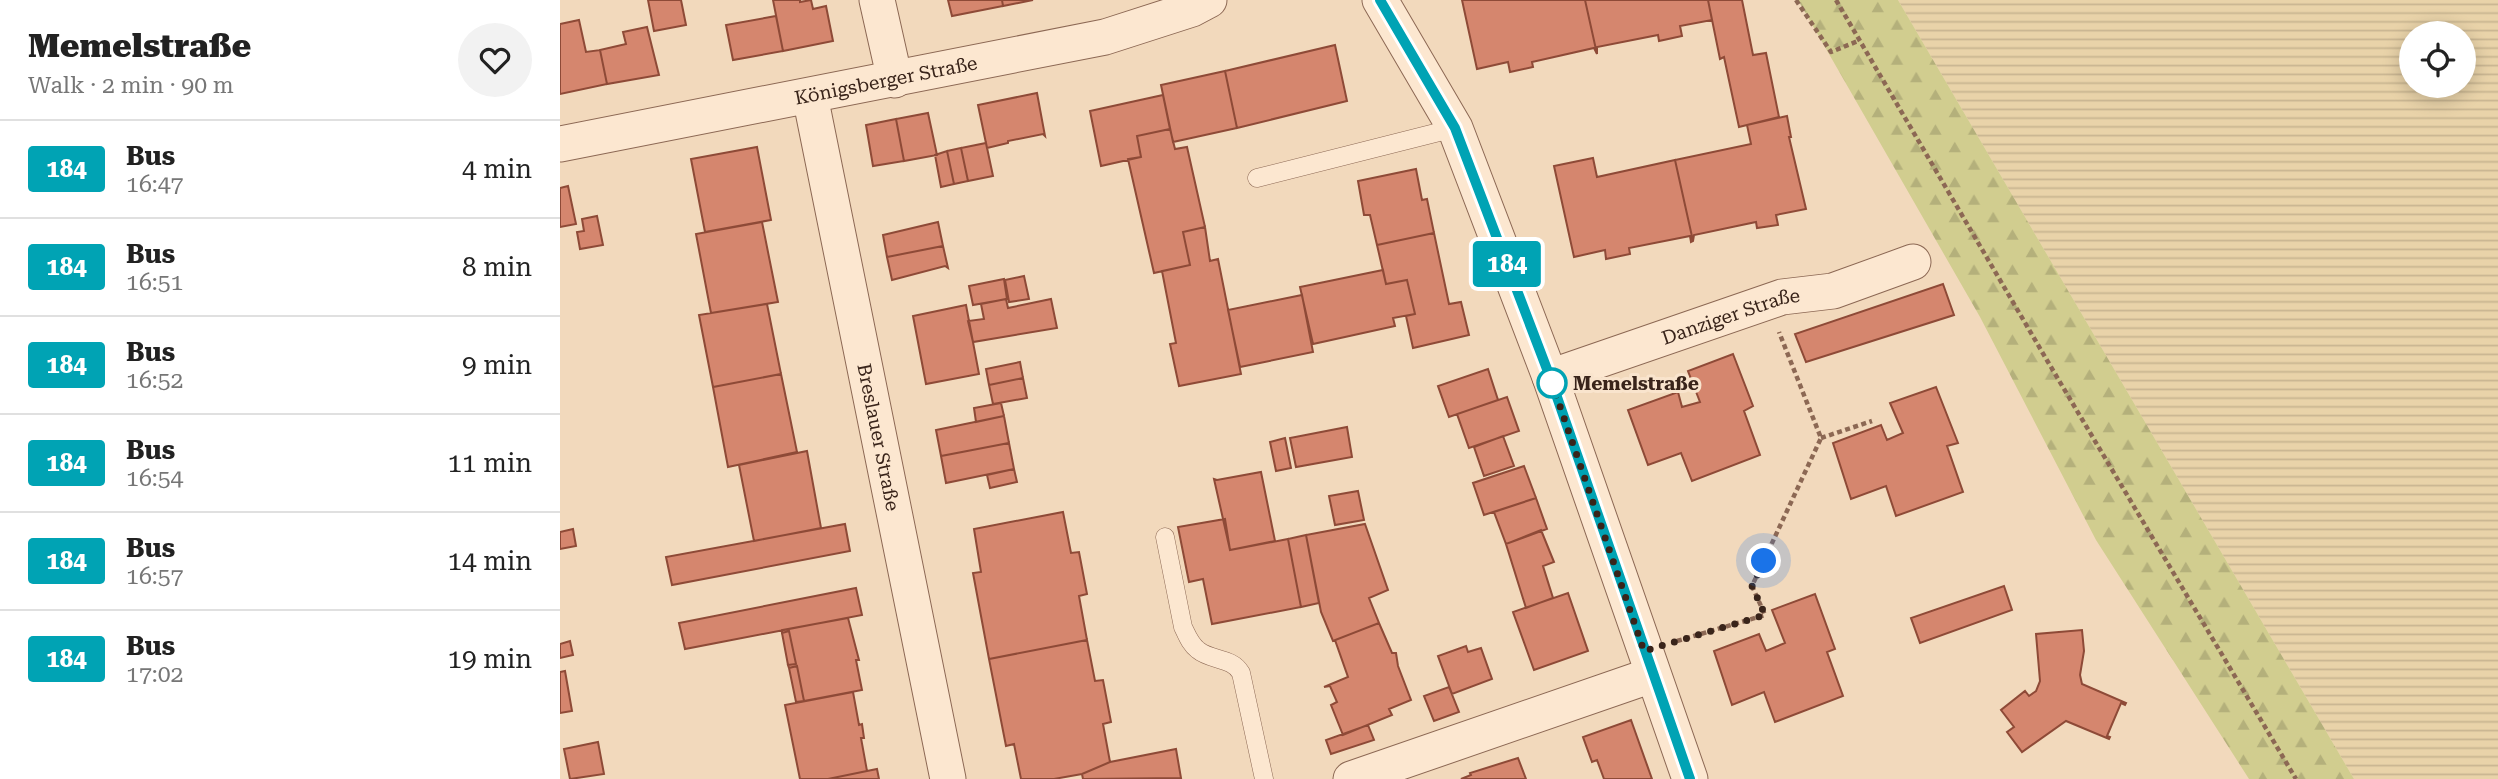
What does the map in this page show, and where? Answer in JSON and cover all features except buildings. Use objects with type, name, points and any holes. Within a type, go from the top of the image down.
[{"type":"street","points":[[877,0],[895,80]]},
{"type":"street","name":"Königsberger Straße","points":[[560,144],[1105,37],[1192,9],[1209,0]]},
{"type":"street","points":[[1380,0],[1455,128],[1550,377],[1690,779]]},
{"type":"street","name":"Breslauer Straße","points":[[810,96],[948,779]]},
{"type":"street","name":"Danziger Straße","points":[[1550,377],[1767,302],[1783,297],[1833,291],[1913,262]]},
{"type":"street","points":[[1351,779],[1648,663]]},
{"type":"lane","points":[[1257,178],[1455,128]]},
{"type":"lane","points":[[1165,537],[1183,626],[1189,640],[1198,650],[1237,666],[1241,673],[1264,779]]},
{"type":"path","points":[[1796,0],[1831,52],[1858,41]]},
{"type":"path","points":[[1836,0],[2296,779]]},
{"type":"path","points":[[1767,302],[1821,438]]},
{"type":"path","points":[[1648,663],[1765,615],[1752,586],[1821,438],[1872,421]]},
{"type":"shaded area","points":[[1898,0],[2498,0],[2498,779],[2354,779]]},
{"type":"green space","points":[[1798,0],[1898,0],[2354,779],[2249,779],[2096,540],[1980,317]]},
{"type":"bus line","name":"184","points":[[1380,0],[1455,128],[1550,377],[1690,779]]},
{"type":"place","name":"Memelstraße","points":[[1552,383]]},
{"type":"route","points":[[1552,383],[1644,651],[1765,615],[1752,586],[1764,561]]}]
